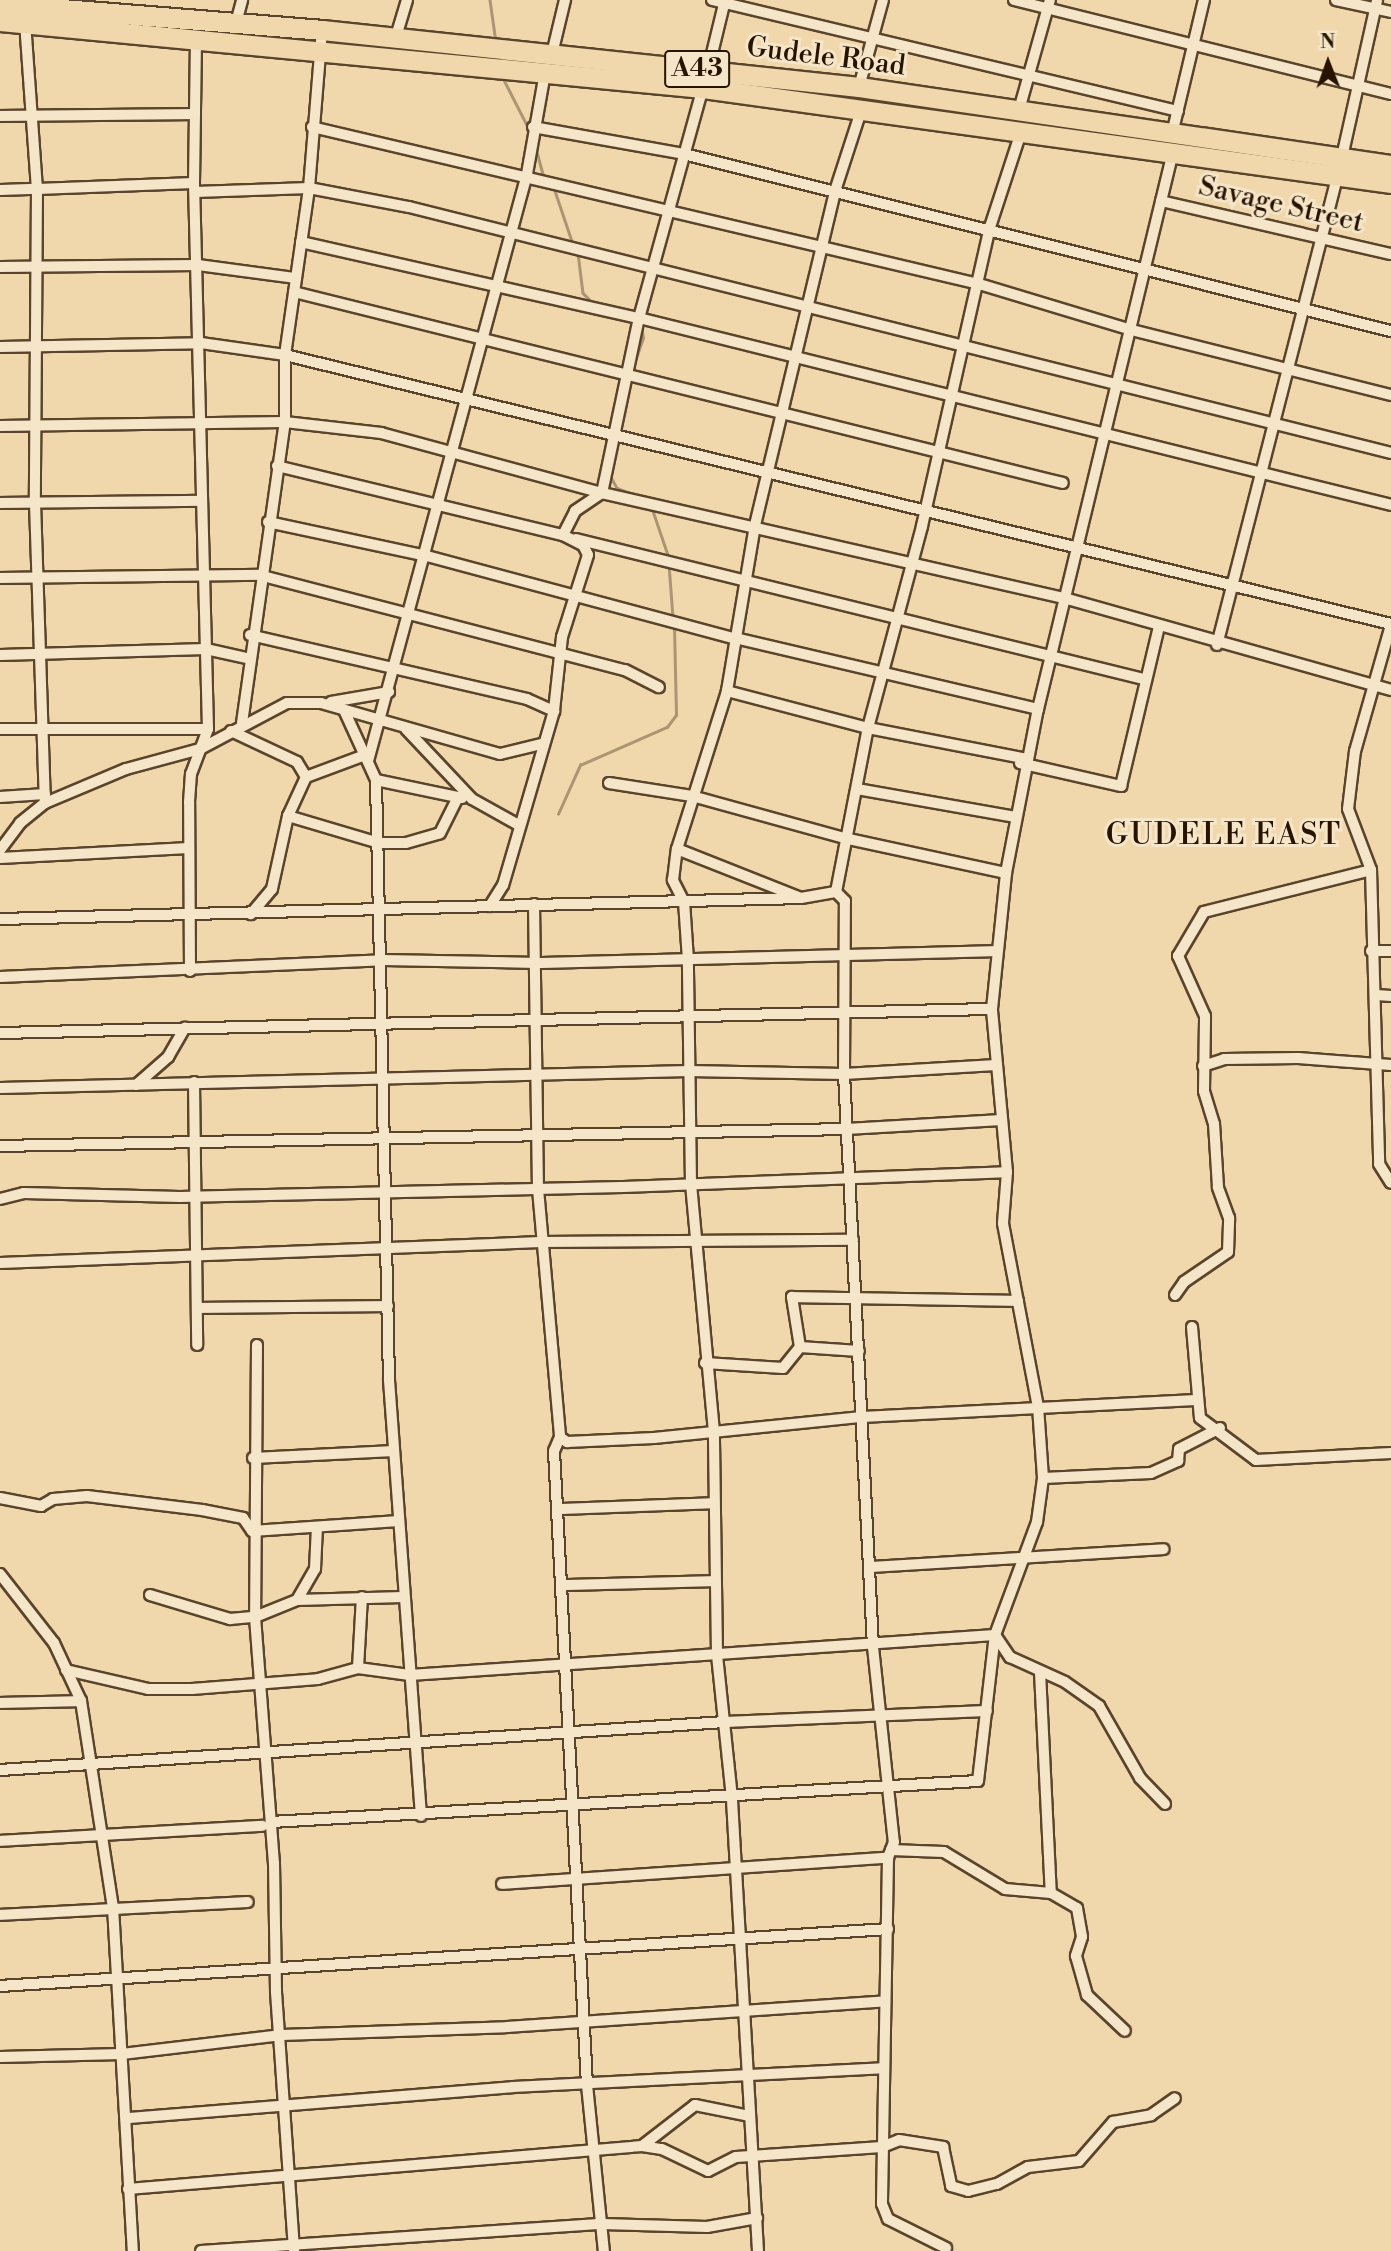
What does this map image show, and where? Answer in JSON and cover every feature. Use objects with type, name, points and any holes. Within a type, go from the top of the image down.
[{"type":"highway","name":"Gudele Road","points":[[0,4],[78,6],[236,23],[321,40],[548,64],[705,79],[859,87],[1019,110],[1172,143]]},
{"type":"highway","name":"Gudele Road","points":[[0,21],[196,37],[395,40],[548,64]]},
{"type":"highway","name":"Gudele Road","points":[[705,79],[862,108],[1022,130],[1172,143],[1340,166],[1391,165]]},
{"type":"highway","name":"Gudele Road","points":[[1340,166],[1391,183]]},
{"type":"street","points":[[236,23],[242,0]]},
{"type":"street","points":[[395,40],[407,0]]},
{"type":"street","points":[[251,914],[272,889],[288,816],[306,777],[367,758],[383,721],[508,232],[527,174],[533,127],[565,0]]},
{"type":"street","points":[[712,0],[1027,80],[1178,111]]},
{"type":"street","points":[[859,87],[883,0]]},
{"type":"street","points":[[1014,0],[1049,4],[1194,45],[1391,94]]},
{"type":"street","points":[[0,1841],[104,1837],[574,1802],[732,1798],[978,1781],[995,1635],[1020,1556],[1037,1522],[1043,1478],[1038,1407],[1003,1223],[1007,1172],[992,1009],[995,951],[1022,761],[1038,709],[1102,432],[1117,383],[1161,201],[1178,111],[1204,0]]},
{"type":"street","points":[[1336,0],[1376,4],[1391,12]]},
{"type":"street","points":[[568,537],[575,511],[602,493],[639,317],[670,212],[725,2]]},
{"type":"street","points":[[1019,110],[1049,4]]},
{"type":"street","points":[[1217,646],[1275,424],[1301,308],[1340,166],[1376,4]]},
{"type":"street","points":[[0,850],[45,798],[35,503],[37,189],[26,22]]},
{"type":"street","points":[[190,971],[191,774],[208,729],[200,423],[201,343],[195,188],[196,37]]},
{"type":"street","points":[[242,723],[250,635],[285,422],[285,355],[309,188],[321,40]]},
{"type":"street","points":[[758,2251],[732,1798],[717,1655],[713,1581],[714,1432],[705,1363],[691,1185],[686,1016],[688,960],[684,902],[673,880],[677,849],[692,796],[727,691],[743,583],[755,525],[825,250],[835,191],[862,108]]},
{"type":"street","points":[[0,116],[195,114]]},
{"type":"street","points":[[312,127],[527,174],[825,250],[979,284],[1128,329],[1391,395]]},
{"type":"street","points":[[533,127],[684,154],[990,227],[1142,271],[1391,331]]},
{"type":"street","points":[[836,892],[844,838],[857,789],[868,728],[925,507],[949,397],[965,345],[990,227],[1022,130]]},
{"type":"street","points":[[0,190],[309,188],[654,266],[1391,453]]},
{"type":"street","name":"Savage Street","points":[[1161,201],[1391,254]]},
{"type":"street","points":[[301,242],[495,288],[639,317],[796,359],[1391,505]]},
{"type":"street","points":[[0,267],[198,265],[296,278]]},
{"type":"street","points":[[294,292],[627,378],[1063,483]]},
{"type":"street","points":[[0,347],[201,343],[285,355],[769,469],[1391,624],[1355,751],[1348,809],[1371,870],[1371,951],[1376,995],[1377,1061],[1386,1113],[1379,1164],[1391,1183]]},
{"type":"street","points":[[0,426],[285,422],[381,433],[602,493],[755,525],[1064,598],[1217,646],[1391,690]]},
{"type":"street","points":[[277,466],[743,583],[1144,679]]},
{"type":"street","points":[[0,503],[202,500]]},
{"type":"street","points":[[268,522],[427,556],[575,598],[734,638],[1038,709]]},
{"type":"street","points":[[490,906],[503,885],[517,824],[554,710],[559,653],[588,555],[568,537]]},
{"type":"street","points":[[0,578],[204,572],[259,575],[625,670],[659,687]]},
{"type":"street","points":[[727,691],[868,728],[1022,761],[1121,786],[1158,627]]},
{"type":"street","points":[[250,635],[527,698],[554,710]]},
{"type":"street","points":[[0,656],[206,649],[247,658]]},
{"type":"street","points":[[0,797],[45,798],[126,769],[200,749],[242,723],[287,703],[321,703],[389,692]]},
{"type":"street","points":[[321,703],[500,754],[541,744]]},
{"type":"street","points":[[344,710],[376,779],[383,908],[380,1024],[385,1252],[403,1597],[421,1815]]},
{"type":"street","points":[[0,729],[43,726],[208,729]]},
{"type":"street","points":[[404,727],[472,799],[517,824]]},
{"type":"street","points":[[231,732],[297,762],[306,777]]},
{"type":"street","points":[[376,779],[472,799]]},
{"type":"street","points":[[609,783],[692,796],[844,838],[1006,873]]},
{"type":"street","points":[[857,789],[1016,817]]},
{"type":"street","points":[[288,816],[379,843],[424,841],[440,833],[458,797]]},
{"type":"street","points":[[0,858],[189,848]]},
{"type":"street","points":[[677,849],[802,898]]},
{"type":"street","points":[[1175,1295],[1184,1282],[1228,1251],[1230,1218],[1218,1188],[1203,1066],[1205,1016],[1178,956],[1204,912],[1371,870]]},
{"type":"street","points":[[0,919],[684,902],[802,898],[836,892]]},
{"type":"street","points":[[836,892],[845,901],[844,1074],[872,1567],[873,1647],[890,1854],[883,2068],[883,2212],[911,2234],[946,2248]]},
{"type":"street","points":[[534,904],[540,1133],[538,1189],[560,1437],[554,1451],[560,1509],[566,1665],[580,1879],[587,2019],[587,2085],[598,2153],[604,2251]]},
{"type":"street","points":[[0,977],[190,971],[383,960],[688,960],[995,951]]},
{"type":"street","points":[[1371,951],[1391,951]]},
{"type":"street","points":[[1376,995],[1391,996]]},
{"type":"street","points":[[0,1033],[992,1009]]},
{"type":"street","points":[[136,1085],[168,1057],[185,1028]]},
{"type":"street","points":[[1203,1066],[1224,1059],[1377,1061],[1391,1065]]},
{"type":"street","points":[[0,1088],[383,1076],[538,1076],[689,1071],[844,1074],[996,1065]]},
{"type":"street","points":[[194,1082],[199,1252],[197,1345]]},
{"type":"street","points":[[0,1146],[690,1129],[847,1129],[1001,1120]]},
{"type":"street","points":[[0,1199],[24,1193],[180,1197],[691,1185],[1007,1172]]},
{"type":"street","points":[[0,1263],[199,1252],[385,1252],[541,1242],[853,1240]]},
{"type":"street","points":[[705,1363],[783,1368],[800,1346],[792,1297],[1018,1301]]},
{"type":"street","points":[[198,1308],[388,1306]]},
{"type":"street","points":[[1192,1327],[1196,1400],[1200,1418],[1220,1429],[1256,1460],[1269,1464],[1307,1456],[1391,1454]]},
{"type":"street","points":[[257,1345],[252,1531],[255,1617],[293,2247]]},
{"type":"street","points":[[800,1346],[859,1351]]},
{"type":"street","points":[[560,1437],[573,1442],[714,1432],[862,1417],[1196,1400]]},
{"type":"street","points":[[1043,1478],[1151,1473],[1178,1461],[1179,1449],[1220,1429]]},
{"type":"street","points":[[253,1458],[394,1451]]},
{"type":"street","points":[[0,1498],[41,1506],[53,1499],[87,1496],[202,1510],[243,1518],[252,1531]]},
{"type":"street","points":[[560,1509],[713,1503]]},
{"type":"street","points":[[252,1531],[399,1521]]},
{"type":"street","points":[[297,1600],[315,1569],[317,1527]]},
{"type":"street","points":[[872,1567],[1163,1549]]},
{"type":"street","points":[[0,1574],[54,1643],[81,1701],[113,1907],[128,2118],[128,2189],[133,2251]]},
{"type":"street","points":[[563,1585],[713,1581]]},
{"type":"street","points":[[150,1595],[217,1619],[255,1617],[297,1600],[403,1597]]},
{"type":"street","points":[[358,1668],[362,1597]]},
{"type":"street","points":[[66,1670],[148,1689],[258,1685],[318,1679],[358,1668],[410,1675],[873,1647],[995,1635]]},
{"type":"street","points":[[995,1635],[1010,1657],[1099,1706],[1140,1778],[1165,1804]]},
{"type":"street","points":[[1041,1672],[1051,1893]]},
{"type":"street","points":[[0,1703],[12,1707],[81,1701]]},
{"type":"street","points":[[0,1770],[91,1767],[724,1722],[987,1711]]},
{"type":"street","points":[[502,1884],[944,1852],[1005,1889],[1051,1893],[1081,1914],[1076,1956],[1087,1995],[1125,2031]]},
{"type":"street","points":[[0,1915],[248,1902]]},
{"type":"street","points":[[0,1986],[583,1952],[888,1929]]},
{"type":"street","points":[[0,2057],[122,2054],[282,2035],[885,2001]]},
{"type":"street","points":[[128,2118],[587,2085],[747,2078],[883,2068]]},
{"type":"street","points":[[128,2189],[598,2153],[642,2146],[662,2149],[708,2171],[751,2155],[882,2147],[900,2140],[943,2147],[951,2186],[968,2191],[997,2184],[1028,2166],[1079,2161],[1113,2122],[1151,2115],[1175,2098]]},
{"type":"street","points":[[642,2146],[695,2105],[749,2116]]},
{"type":"street","points":[[201,2251],[293,2247],[602,2224],[680,2229],[757,2218]]},
{"type":"waterway","points":[[490,0],[496,42]]},
{"type":"waterway","points":[[502,76],[529,129]]},
{"type":"waterway","points":[[536,148],[544,178]]},
{"type":"waterway","points":[[554,188],[573,244]]},
{"type":"waterway","points":[[578,253],[583,293],[594,304]]},
{"type":"waterway","points":[[635,361],[643,338],[641,325]]},
{"type":"waterway","points":[[611,477],[617,488],[643,498]]},
{"type":"waterway","points":[[652,508],[669,558]]},
{"type":"waterway","points":[[669,564],[673,617]]},
{"type":"waterway","points":[[558,814],[580,765],[667,727],[676,715],[674,627]]},
{"type":"district","name":"GUDELE EAST","points":[[1224,835]]}]
